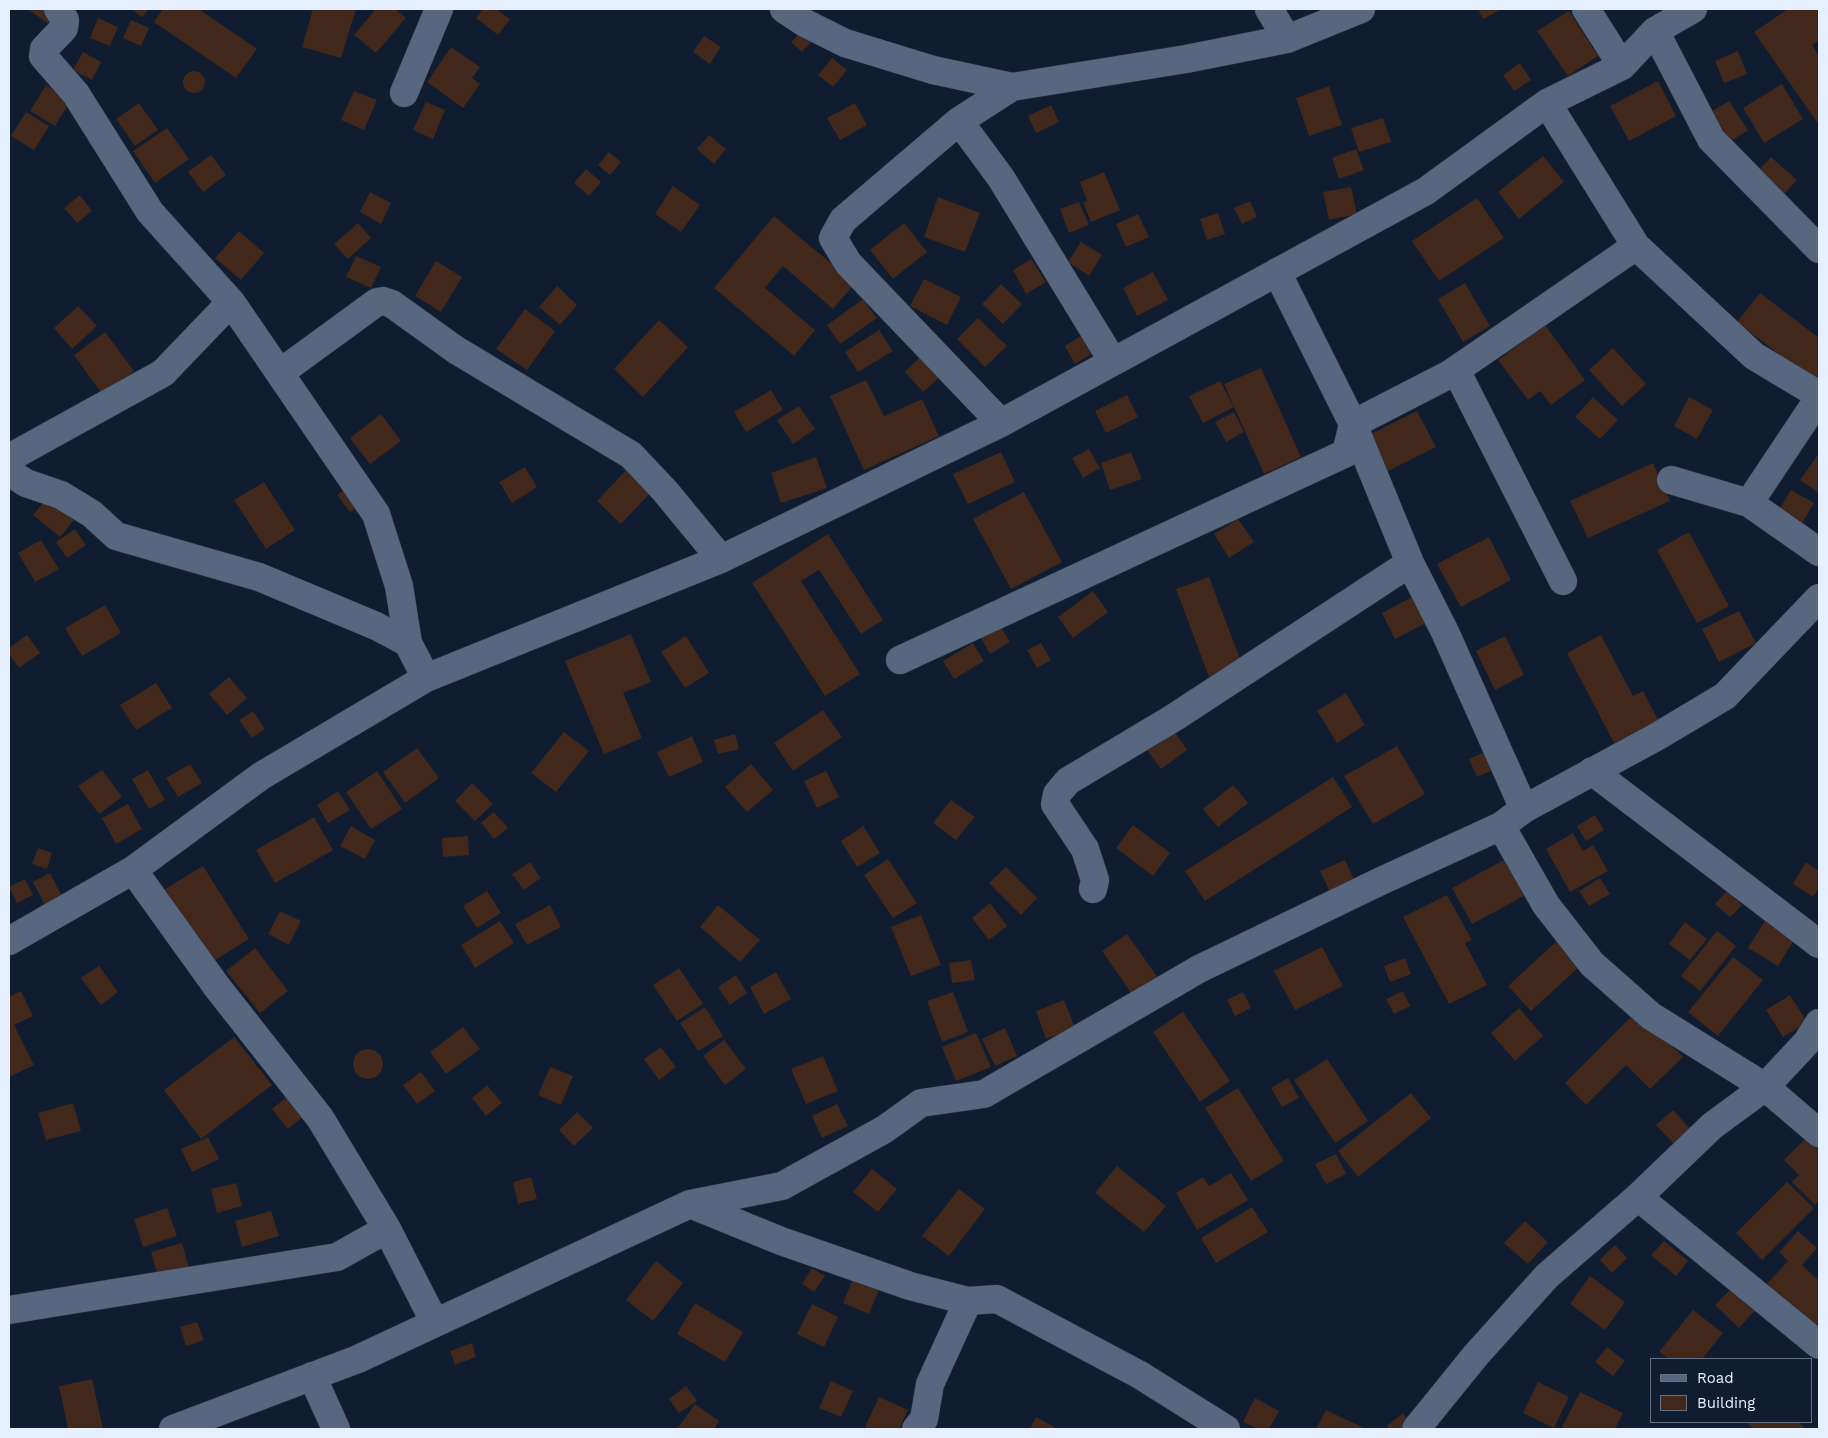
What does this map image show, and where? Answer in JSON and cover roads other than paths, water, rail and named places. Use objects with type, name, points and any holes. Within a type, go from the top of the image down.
[{"type":"street","points":[[58,9],[66,20],[64,28],[44,49],[43,56],[76,94],[90,114],[150,212],[231,302],[281,372],[376,514],[399,586],[408,643],[426,678]]},
{"type":"street","points":[[404,93],[439,9]]},
{"type":"street","points":[[784,9],[805,23],[845,43],[933,70],[1012,86],[1177,60],[1286,38],[1361,9]]},
{"type":"street","points":[[1268,9],[1286,38]]},
{"type":"street","points":[[1586,9],[1622,66]]},
{"type":"street","points":[[9,940],[133,870],[261,776],[426,678],[721,559],[1001,423],[1112,360],[1426,192],[1547,103],[1622,66],[1655,31],[1693,9]]},
{"type":"street","points":[[1655,31],[1711,139],[1819,249]]},
{"type":"street","points":[[1001,423],[848,263],[832,238],[842,220],[959,121],[1012,86]]},
{"type":"street","points":[[1547,103],[1636,246],[1754,356],[1819,396],[1749,503]]},
{"type":"street","points":[[959,121],[1001,178],[1112,360]]},
{"type":"street","points":[[900,660],[1346,453],[1353,424],[1456,370],[1636,246]]},
{"type":"street","points":[[1277,272],[1353,424],[1410,563],[1446,632],[1524,808]]},
{"type":"street","points":[[281,372],[376,302],[383,301],[392,304],[456,350],[631,455],[665,491],[721,559]]},
{"type":"street","points":[[9,458],[163,373],[231,302]]},
{"type":"street","points":[[1456,370],[1563,581]]},
{"type":"street","points":[[9,472],[26,483],[69,500],[92,514],[116,536],[259,577],[376,626],[408,643]]},
{"type":"street","points":[[1671,480],[1749,503],[1819,552]]},
{"type":"street","points":[[1093,889],[1095,880],[1085,849],[1055,804],[1058,794],[1068,781],[1175,717],[1410,563]]},
{"type":"street","points":[[173,1429],[358,1359],[690,1204],[782,1186],[885,1128],[921,1103],[984,1094],[1199,968],[1501,826],[1524,808],[1658,736],[1725,696],[1819,598]]},
{"type":"street","points":[[1592,771],[1819,944]]},
{"type":"street","points":[[1501,826],[1546,905],[1592,964],[1651,1016],[1766,1086],[1819,1133]]},
{"type":"street","points":[[133,870],[218,987],[320,1118],[388,1229],[435,1323]]},
{"type":"street","points":[[1416,1429],[1476,1355],[1547,1276],[1638,1197],[1712,1126],[1766,1086],[1807,1042],[1819,1023]]},
{"type":"street","points":[[1638,1197],[1819,1345]]},
{"type":"street","points":[[690,1204],[781,1241],[855,1267],[968,1302],[997,1299],[1140,1375],[1226,1429]]},
{"type":"street","points":[[9,1310],[337,1257],[388,1229]]},
{"type":"street","points":[[916,1429],[924,1419],[930,1384],[968,1302]]},
{"type":"street","points":[[312,1376],[336,1429]]}]
